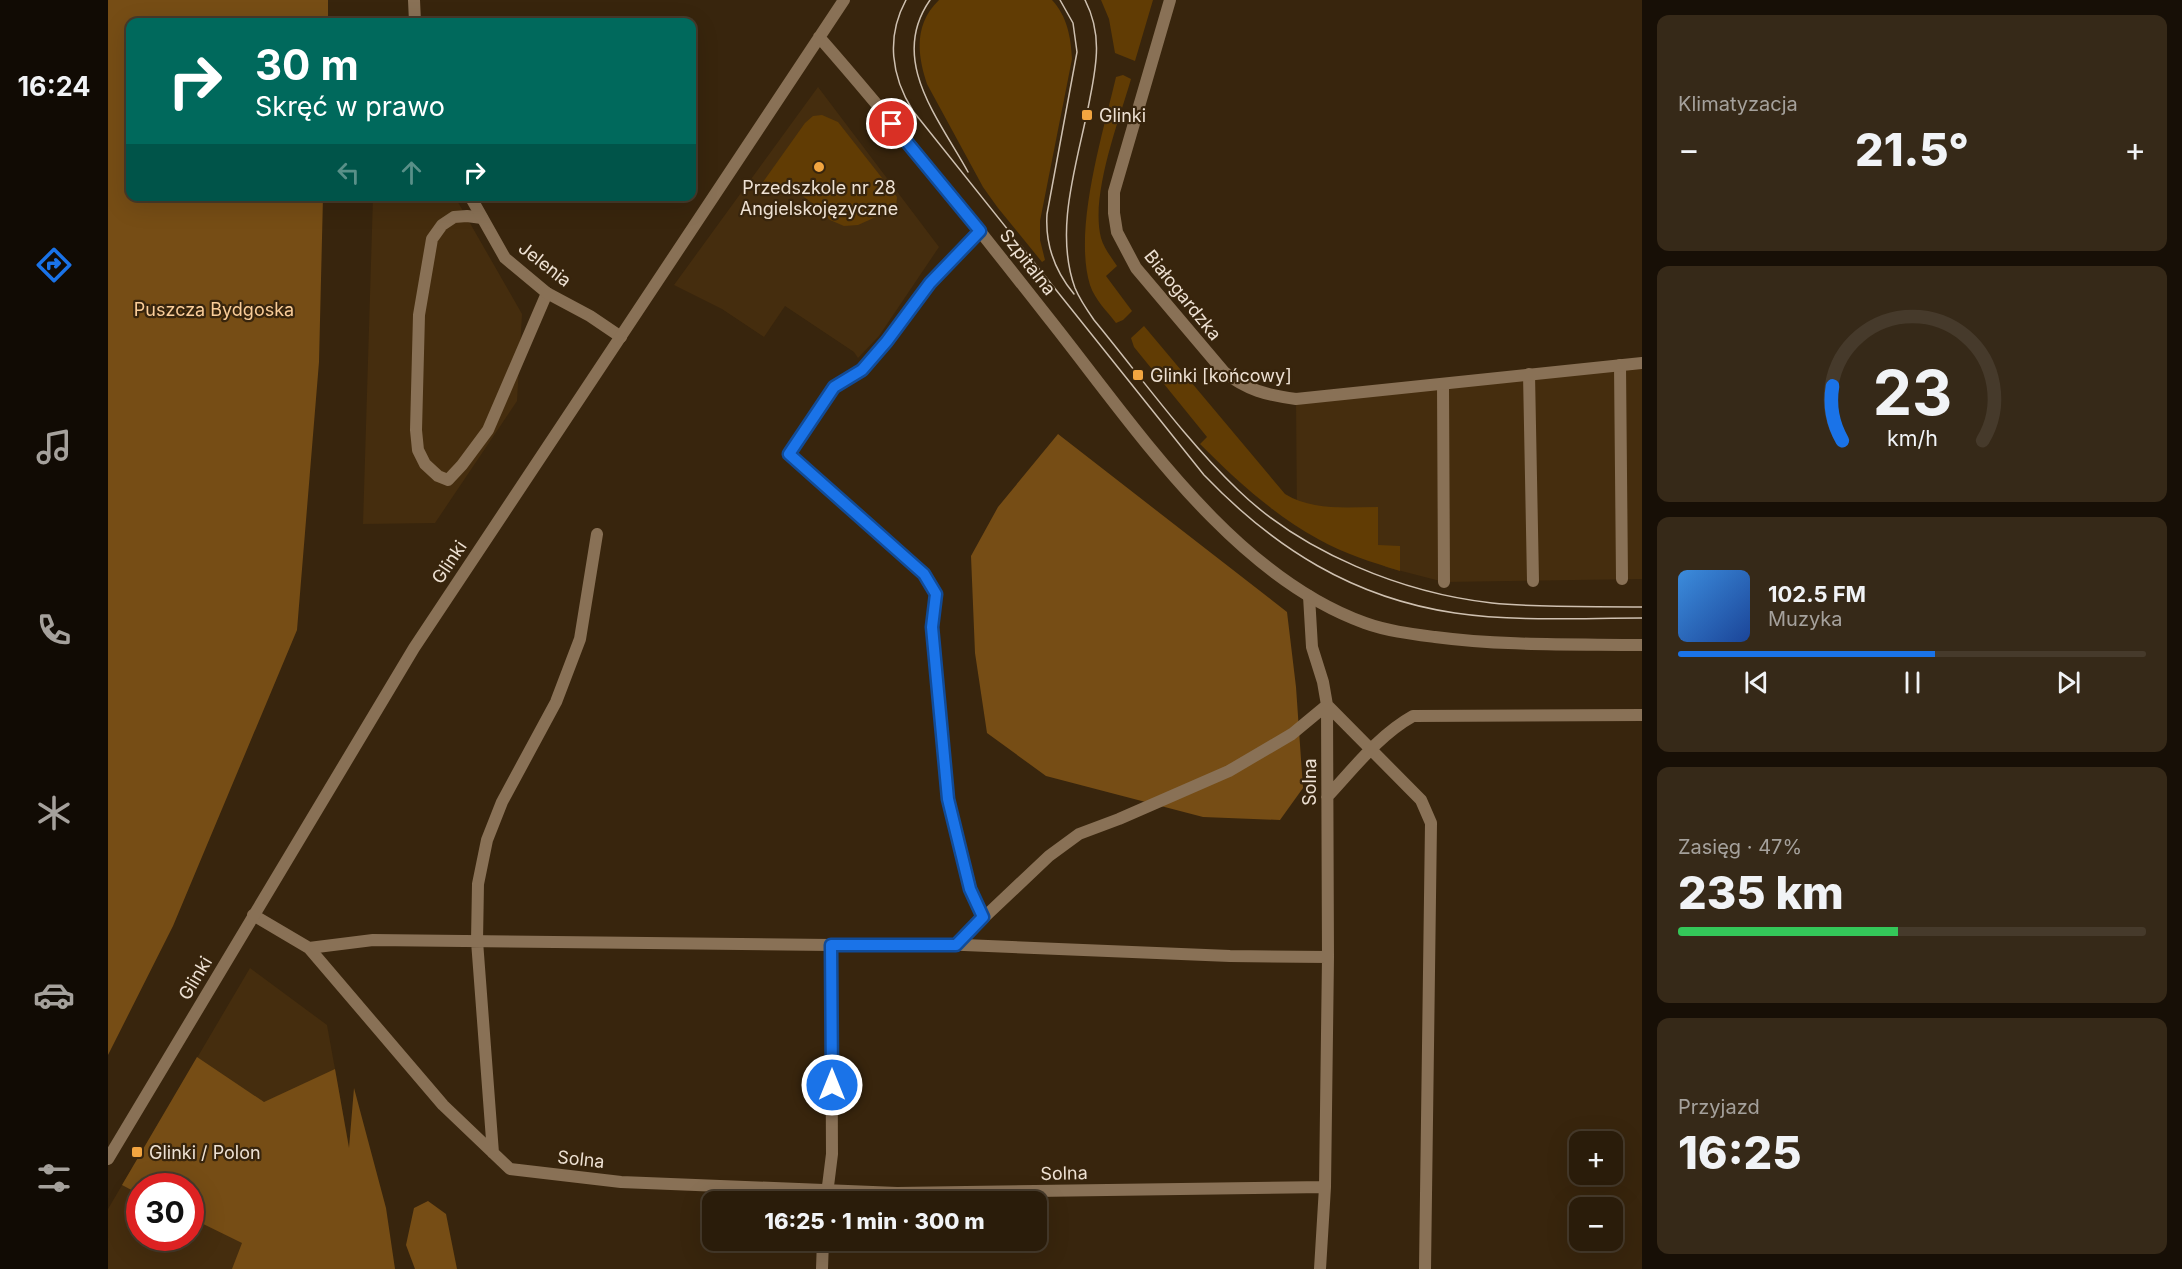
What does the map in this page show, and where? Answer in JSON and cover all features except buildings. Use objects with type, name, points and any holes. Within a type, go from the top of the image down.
[{"type":"street","points":[[414,0],[415,18]]},
{"type":"street","name":"Glinki","points":[[108,1159],[414,648],[844,0]]},
{"type":"street","name":"Białogardzka","points":[[1170,0],[1114,192],[1114,213],[1117,232],[1124,250],[1136,268],[1224,372],[1240,384],[1256,391],[1296,399],[1642,363]]},
{"type":"street","name":"Szpitalna","points":[[819,37],[980,231],[1159,457],[1200,505],[1248,553],[1309,596],[1366,624],[1418,635],[1492,642],[1642,645]]},
{"type":"street","name":"Jelenia","points":[[473,201],[505,258],[547,293],[590,316],[621,337]]},
{"type":"street","points":[[482,218],[454,217],[442,225],[432,239],[430,250],[419,315],[416,430],[418,450],[425,464],[438,476],[448,480],[488,430],[547,293]]},
{"type":"street","points":[[980,231],[930,283],[887,341],[862,370],[834,387],[789,454],[924,574],[936,594],[932,627],[948,799],[970,889],[983,917]]},
{"type":"street","points":[[1620,365],[1622,579]]},
{"type":"street","points":[[1529,374],[1533,581]]},
{"type":"street","points":[[1443,384],[1444,582]]},
{"type":"street","points":[[493,1153],[477,941],[478,884],[487,840],[502,802],[556,702],[580,639],[597,534]]},
{"type":"street","name":"Solna","points":[[1004,1191],[1325,1188],[1328,957],[1327,705],[1323,682],[1312,647],[1309,596]]},
{"type":"street","points":[[956,945],[1049,856],[1079,834],[1229,771],[1292,734],[1327,705],[1421,800],[1431,823],[1425,1269]]},
{"type":"street","points":[[1327,797],[1371,748],[1397,725],[1413,716],[1642,715]]},
{"type":"street","name":"Solna","points":[[253,915],[309,948],[443,1105],[510,1169],[621,1182],[753,1191]]},
{"type":"street","points":[[309,948],[373,940],[956,945],[1230,956],[1328,957]]},
{"type":"street","points":[[827,1191],[832,1154],[831,945]]},
{"type":"street","points":[[1320,1269],[1325,1188]]},
{"type":"street","points":[[822,1269],[823,1251]]},
{"type":"shaded area","points":[[939,0],[1052,0],[1065,20],[1071,43],[1072,59],[1040,221],[1040,240],[1045,260],[1042,262],[983,187],[927,84],[921,62],[920,40],[925,19]]},
{"type":"shaded area","points":[[1101,0],[1153,0],[1135,61],[1115,53],[1109,19]]},
{"type":"shaded area","points":[[1123,75],[1131,79],[1107,158],[1099,201],[1102,242],[1117,266],[1106,276],[1132,311],[1116,323],[1098,300],[1090,285],[1085,237],[1087,210],[1098,153],[1116,77]]},
{"type":"shaded area","name":"Przedszkole nr 28 Angielskojęzyczne","points":[[818,87],[939,247],[879,336],[858,358],[854,352],[785,306],[764,337],[722,309],[674,285]]},
{"type":"shaded area","points":[[822,115],[838,122],[897,197],[896,208],[858,225],[844,226],[830,220],[816,206],[784,182],[771,193],[766,192],[763,182],[805,123],[813,116]]},
{"type":"shaded area","points":[[373,201],[457,201],[522,314],[517,401],[435,523],[363,524]]},
{"type":"shaded area","points":[[1144,326],[1285,494],[1318,506],[1378,507],[1378,545],[1400,546],[1400,571],[1338,549],[1302,530],[1256,496],[1200,444],[1207,437],[1134,347],[1131,338]]},
{"type":"shaded area","points":[[1642,362],[1642,579],[1444,582],[1386,567],[1297,518],[1296,399]]},
{"type":"shaded area","points":[[250,968],[327,1025],[350,1152],[357,1269],[108,1269],[108,1209],[126,1178],[126,1251],[204,1251],[204,1173],[129,1173]]},
{"type":"green space","name":"Puszcza Bydgoska","points":[[108,0],[328,0],[328,18],[126,18],[126,201],[323,201],[319,362],[297,630],[173,926],[108,1055]]},
{"type":"green space","points":[[1058,434],[1287,612],[1296,687],[1303,788],[1280,820],[1203,817],[1046,776],[987,733],[975,653],[971,556],[998,507]]},
{"type":"green space","points":[[197,1057],[264,1102],[335,1069],[349,1148],[354,1088],[386,1208],[395,1269],[232,1269],[242,1243],[204,1224],[204,1173],[129,1173]]},
{"type":"green space","points":[[428,1201],[446,1214],[457,1269],[415,1269],[406,1245],[414,1208]]},
{"type":"tram line","points":[[906,0],[896,28],[894,56],[900,84],[913,111],[1204,475],[1258,525],[1287,547],[1349,582],[1418,606],[1501,618],[1642,618]]},
{"type":"tram line","points":[[930,0],[918,22],[914,45],[916,67],[922,89],[932,110],[968,172]]},
{"type":"tram line","points":[[1060,0],[1073,23],[1077,52],[1047,214],[1047,225],[1052,257],[1061,276],[1074,294]]},
{"type":"tram line","points":[[1085,0],[1094,24],[1097,48],[1095,73],[1070,193],[1067,217],[1069,265],[1075,288],[1094,320],[1199,450],[1264,513],[1293,533],[1323,551],[1390,579],[1424,590],[1492,603],[1642,607]]},
{"type":"place","name":"Glinki","points":[[1087,115]]},
{"type":"place","name":"Przedszkole nr 28 Angielskojęzyczne","points":[[819,167]]},
{"type":"place","name":"Glinki [końcowy]","points":[[1138,375]]},
{"type":"place","name":"Glinki / Polon","points":[[137,1152]]},
{"type":"route","points":[[832,1085],[831,945],[956,945],[983,917],[970,889],[948,799],[932,627],[936,594],[924,574],[789,454],[834,387],[862,370],[887,341],[930,283],[980,231],[892,124]]}]
